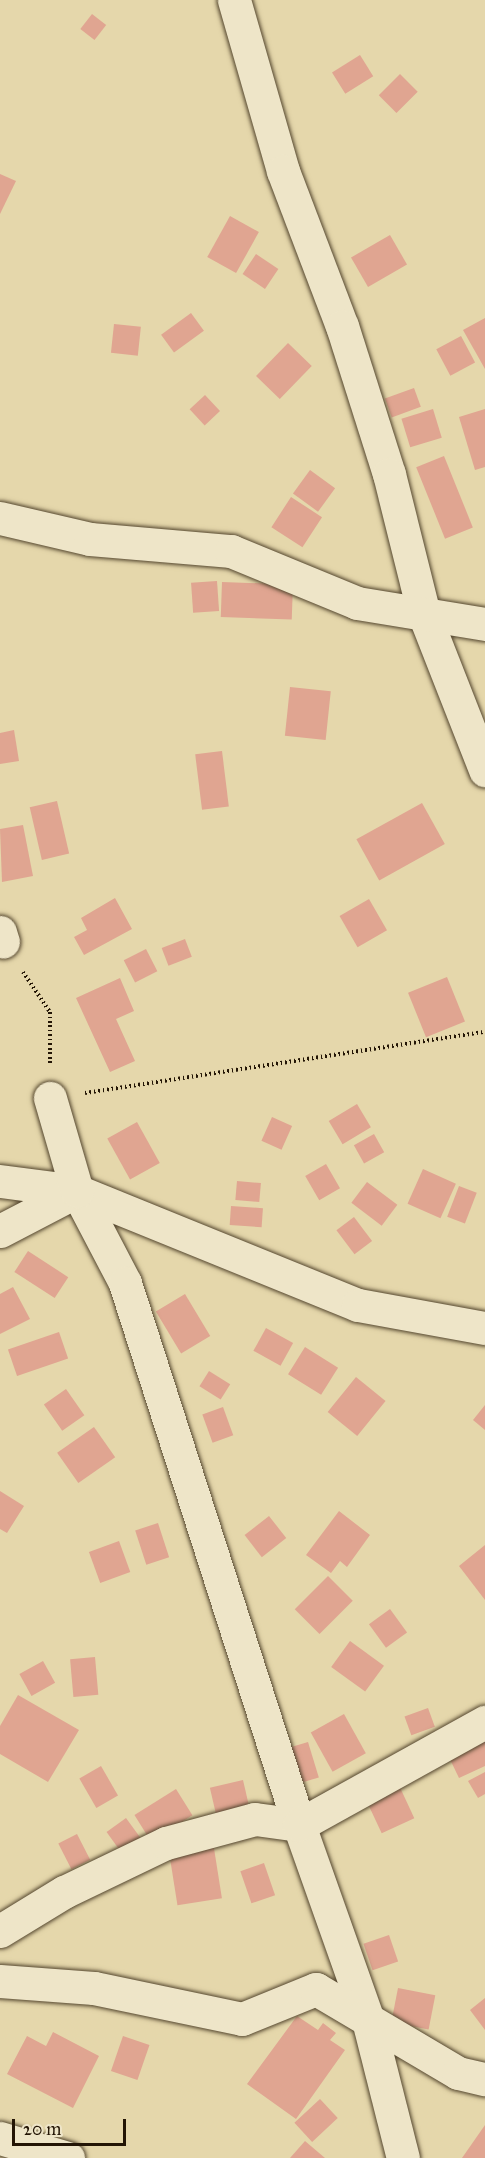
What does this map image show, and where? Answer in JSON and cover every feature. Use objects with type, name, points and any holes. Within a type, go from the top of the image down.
[{"type":"street","points":[[234,0],[283,171],[342,326],[389,474],[424,614],[485,770]]},
{"type":"street","points":[[0,518],[90,539],[231,551],[357,603],[485,624]]},
{"type":"street","points":[[50,1098],[77,1191],[125,1283],[299,1825],[368,2020],[403,2158]]},
{"type":"street","points":[[0,1181],[77,1191],[358,1305],[485,1328]]},
{"type":"street","points":[[0,1231],[77,1191]]},
{"type":"street","points":[[0,1931],[64,1892],[166,1843],[255,1819],[299,1825],[485,1722]]},
{"type":"street","points":[[0,1981],[94,1988],[242,2019],[316,1989],[458,2073],[485,2079]]},
{"type":"street","points":[[0,2138],[68,2158]]},
{"type":"path","points":[[1,937],[50,1012],[50,1098],[485,1032]]},
{"type":"building","points":[[92,14],[106,25],[94,40],[80,29]]},
{"type":"building","points":[[360,55],[373,76],[345,94],[332,72]]},
{"type":"building","points":[[400,74],[418,92],[396,113],[379,95]]},
{"type":"building","points":[[0,174],[16,181],[0,214]]},
{"type":"building","points":[[230,216],[259,232],[236,273],[207,257]]},
{"type":"building","points":[[390,235],[407,264],[368,287],[351,258]]},
{"type":"building","points":[[256,254],[278,269],[265,289],[243,274]]},
{"type":"building","points":[[191,313],[204,331],[174,353],[161,335]]},
{"type":"building","points":[[485,318],[485,369],[463,330]]},
{"type":"building","points":[[114,324],[141,327],[138,356],[111,353]]},
{"type":"building","points":[[461,336],[475,362],[450,376],[436,349]]},
{"type":"building","points":[[288,343],[312,366],[280,399],[256,376]]},
{"type":"building","points":[[414,388],[421,407],[392,417],[385,399]]},
{"type":"building","points":[[205,395],[220,411],[205,425],[190,409]]},
{"type":"building","points":[[433,409],[442,438],[410,447],[401,419]]},
{"type":"building","points":[[485,409],[485,467],[475,470],[459,417]]},
{"type":"building","points":[[444,456],[473,527],[445,539],[416,467]]},
{"type":"building","points":[[310,470],[335,488],[318,512],[293,493]]},
{"type":"building","points":[[291,497],[322,517],[302,547],[271,527]]},
{"type":"building","points":[[217,581],[219,611],[193,613],[191,583]]},
{"type":"building","points":[[222,582],[293,584],[292,619],[221,617]]},
{"type":"building","points":[[290,687],[331,691],[326,740],[285,736]]},
{"type":"building","points":[[14,730],[19,761],[0,764],[0,733]]},
{"type":"building","points":[[222,751],[229,807],[202,810],[195,754]]},
{"type":"building","points":[[57,801],[69,854],[42,860],[30,807]]},
{"type":"building","points":[[422,803],[445,844],[379,880],[356,839]]},
{"type":"building","points":[[23,825],[33,876],[2,882],[0,829]]},
{"type":"building","points":[[115,898],[132,929],[84,955],[74,937],[87,930],[81,918]]},
{"type":"building","points":[[369,899],[387,930],[358,947],[340,916]]},
{"type":"building","points":[[185,939],[192,957],[168,966],[162,948]]},
{"type":"building","points":[[146,949],[157,971],[135,983],[124,960]]},
{"type":"building","points":[[447,977],[465,1022],[426,1037],[408,993]]},
{"type":"building","points":[[120,978],[134,1011],[116,1019],[135,1061],[110,1072],[76,998]]},
{"type":"building","points":[[357,1104],[371,1127],[343,1144],[329,1121]]},
{"type":"building","points":[[272,1117],[292,1126],[282,1150],[261,1141]]},
{"type":"building","points":[[137,1122],[160,1163],[130,1180],[107,1138]]},
{"type":"building","points":[[374,1134],[384,1152],[364,1164],[354,1145]]},
{"type":"building","points":[[326,1164],[340,1188],[319,1200],[305,1176]]},
{"type":"building","points":[[423,1169],[456,1184],[440,1218],[408,1204]]},
{"type":"building","points":[[237,1181],[261,1183],[259,1202],[235,1200]]},
{"type":"building","points":[[367,1182],[397,1205],[382,1226],[351,1203]]},
{"type":"building","points":[[459,1186],[477,1193],[465,1224],[447,1217]]},
{"type":"building","points":[[231,1206],[263,1208],[262,1227],[230,1225]]},
{"type":"building","points":[[354,1217],[372,1241],[354,1254],[336,1230]]},
{"type":"building","points":[[28,1251],[68,1277],[55,1298],[14,1272]]},
{"type":"building","points":[[13,1287],[30,1319],[0,1334],[0,1294]]},
{"type":"building","points":[[185,1294],[210,1336],[181,1354],[156,1312]]},
{"type":"building","points":[[266,1328],[293,1343],[281,1366],[253,1351]]},
{"type":"building","points":[[59,1332],[68,1358],[17,1376],[8,1350]]},
{"type":"building","points":[[305,1347],[338,1368],[321,1395],[288,1374]]},
{"type":"building","points":[[209,1371],[230,1384],[221,1400],[199,1386]]},
{"type":"building","points":[[356,1377],[386,1401],[357,1436],[328,1412]]},
{"type":"building","points":[[66,1389],[84,1415],[62,1431],[44,1404]]},
{"type":"building","points":[[485,1405],[485,1430],[473,1420]]},
{"type":"building","points":[[223,1407],[233,1435],[213,1443],[202,1415]]},
{"type":"building","points":[[94,1427],[115,1457],[78,1483],[57,1453]]},
{"type":"building","points":[[0,1491],[24,1506],[7,1533],[0,1529]]},
{"type":"building","points":[[339,1511],[370,1535],[347,1567],[340,1561],[331,1573],[306,1555]]},
{"type":"building","points":[[269,1516],[286,1538],[262,1557],[245,1535]]},
{"type":"building","points":[[158,1523],[169,1557],[146,1565],[135,1530]]},
{"type":"building","points":[[119,1541],[130,1572],[100,1583],[89,1552]]},
{"type":"building","points":[[485,1545],[485,1600],[459,1566]]},
{"type":"building","points":[[328,1576],[353,1601],[320,1634],[295,1609]]},
{"type":"building","points":[[390,1609],[407,1632],[386,1648],[369,1624]]},
{"type":"building","points":[[350,1641],[384,1666],[365,1692],[331,1667]]},
{"type":"building","points":[[95,1657],[98,1695],[73,1697],[70,1659]]},
{"type":"building","points":[[43,1661],[55,1683],[32,1696],[19,1674]]},
{"type":"building","points":[[18,1695],[79,1730],[48,1782],[0,1754],[0,1726]]},
{"type":"building","points":[[428,1708],[435,1727],[411,1735],[405,1717]]},
{"type":"building","points":[[344,1714],[366,1753],[333,1772],[311,1732]]},
{"type":"building","points":[[485,1734],[485,1766],[459,1778],[446,1751]]},
{"type":"building","points":[[308,1742],[319,1777],[300,1783],[289,1748]]},
{"type":"building","points":[[101,1766],[118,1795],[96,1808],[79,1778]]},
{"type":"building","points":[[485,1772],[485,1794],[478,1798],[468,1781]]},
{"type":"building","points":[[243,1780],[250,1810],[217,1818],[210,1788]]},
{"type":"building","points":[[397,1781],[414,1818],[382,1833],[364,1796]]},
{"type":"building","points":[[176,1789],[192,1815],[151,1841],[134,1815]]},
{"type":"building","points":[[126,1818],[141,1839],[122,1853],[107,1832]]},
{"type":"building","points":[[77,1834],[90,1860],[71,1869],[58,1844]]},
{"type":"building","points":[[213,1842],[222,1898],[177,1905],[169,1849]]},
{"type":"building","points":[[264,1863],[275,1895],[251,1903],[240,1871]]},
{"type":"building","points":[[389,1935],[398,1961],[373,1970],[363,1944]]},
{"type":"building","points":[[398,1988],[435,1995],[429,2030],[391,2022]]},
{"type":"building","points":[[485,1998],[485,2030],[470,2010]]},
{"type":"building","points":[[297,2016],[318,2030],[323,2023],[336,2033],[330,2040],[345,2050],[296,2119],[247,2084]]},
{"type":"building","points":[[53,2032],[99,2056],[73,2108],[7,2074],[27,2036],[46,2046]]},
{"type":"building","points":[[123,2036],[149,2045],[137,2080],[111,2071]]},
{"type":"building","points":[[320,2099],[338,2118],[312,2142],[294,2123]]},
{"type":"building","points":[[485,2125],[485,2158],[462,2158]]},
{"type":"building","points":[[305,2141],[325,2158],[290,2158]]}]
